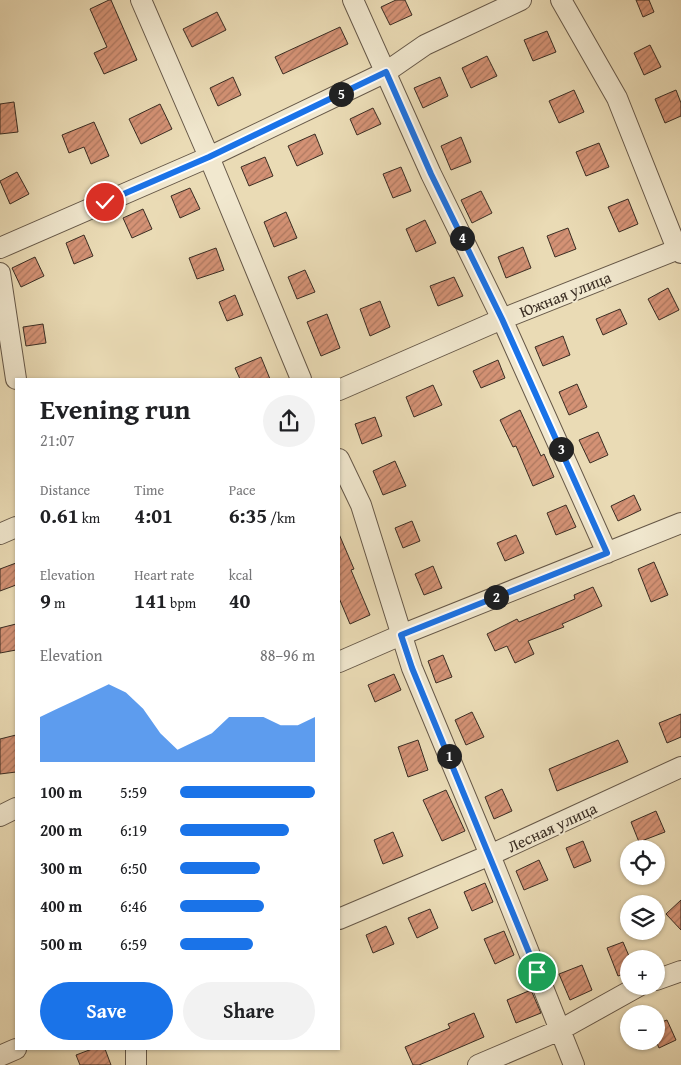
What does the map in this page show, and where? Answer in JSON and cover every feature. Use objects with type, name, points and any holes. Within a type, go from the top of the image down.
[{"type":"street","points":[[141,0],[209,157],[301,378]]},
{"type":"street","points":[[353,0],[431,174],[502,319],[607,553]]},
{"type":"street","points":[[0,248],[209,157],[386,72],[425,45],[521,0]]},
{"type":"street","points":[[561,0],[617,98],[680,250]]},
{"type":"street","name":"Южная улица","points":[[340,390],[502,319],[680,250]]},
{"type":"street","points":[[0,273],[16,378]]},
{"type":"street","points":[[340,462],[361,505],[412,668],[490,855],[574,1065]]},
{"type":"street","points":[[340,662],[401,635],[681,523]]},
{"type":"street","points":[[0,534],[15,527]]},
{"type":"street","name":"Лесная улица","points":[[340,919],[490,855],[681,767]]},
{"type":"street","points":[[0,816],[15,808]]},
{"type":"street","points":[[665,976],[681,970]]},
{"type":"street","points":[[478,1065],[560,1030],[623,995]]},
{"type":"street","points":[[0,1056],[15,1049]]},
{"type":"street","points":[[19,1065],[20,1050]]},
{"type":"street","points":[[136,1050],[136,1065]]},
{"type":"building","points":[[111,0],[137,60],[104,74],[94,53],[107,47],[90,9]]},
{"type":"building","points":[[396,0],[405,0],[412,15],[390,25],[381,7]]},
{"type":"building","points":[[636,0],[649,0],[654,12],[643,17]]},
{"type":"building","points":[[217,12],[226,30],[192,47],[183,29]]},
{"type":"building","points":[[340,27],[348,44],[283,74],[275,57]]},
{"type":"building","points":[[547,31],[556,52],[533,61],[524,40]]},
{"type":"building","points":[[650,45],[661,67],[644,75],[634,53]]},
{"type":"building","points":[[487,56],[497,76],[471,88],[462,68]]},
{"type":"building","points":[[233,77],[241,95],[218,106],[210,88]]},
{"type":"building","points":[[440,77],[448,96],[423,108],[414,88]]},
{"type":"building","points":[[574,90],[584,112],[559,123],[549,101]]},
{"type":"building","points":[[676,90],[681,103],[681,116],[665,123],[655,99]]},
{"type":"building","points":[[14,102],[18,132],[0,134],[0,104]]},
{"type":"building","points":[[160,104],[172,129],[141,144],[129,119]]},
{"type":"building","points":[[373,108],[381,124],[357,135],[350,119]]},
{"type":"building","points":[[94,122],[109,156],[91,164],[84,147],[69,153],[62,135]]},
{"type":"building","points":[[315,134],[323,154],[297,166],[288,146]]},
{"type":"building","points":[[461,137],[471,162],[451,170],[441,146]]},
{"type":"building","points":[[599,143],[609,167],[586,176],[576,152]]},
{"type":"building","points":[[265,157],[273,176],[249,186],[241,167]]},
{"type":"building","points":[[401,167],[411,191],[393,198],[383,174]]},
{"type":"building","points":[[17,172],[29,194],[10,204],[0,181]]},
{"type":"building","points":[[190,188],[200,209],[180,218],[171,196]]},
{"type":"building","points":[[481,191],[492,213],[472,223],[461,200]]},
{"type":"building","points":[[628,199],[638,224],[619,232],[608,207]]},
{"type":"building","points":[[143,209],[152,229],[132,238],[123,218]]},
{"type":"building","points":[[286,212],[297,238],[274,247],[264,222]]},
{"type":"building","points":[[425,220],[436,243],[416,252],[406,229]]},
{"type":"building","points":[[568,228],[576,249],[555,257],[547,236]]},
{"type":"building","points":[[84,235],[93,256],[74,264],[66,243]]},
{"type":"building","points":[[523,247],[531,268],[506,278],[498,257]]},
{"type":"building","points":[[216,248],[224,270],[197,279],[189,258]]},
{"type":"building","points":[[35,257],[44,276],[21,287],[12,268]]},
{"type":"building","points":[[305,270],[315,292],[297,299],[288,277]]},
{"type":"building","points":[[454,277],[463,296],[438,306],[430,286]]},
{"type":"building","points":[[668,288],[679,310],[659,320],[648,299]]},
{"type":"building","points":[[235,295],[243,315],[227,321],[219,302]]},
{"type":"building","points":[[380,301],[390,327],[370,336],[360,309]]},
{"type":"building","points":[[620,309],[627,324],[603,335],[596,319]]},
{"type":"building","points":[[327,314],[340,348],[321,356],[307,322]]},
{"type":"building","points":[[43,324],[46,343],[26,346],[23,327]]},
{"type":"building","points":[[563,336],[570,355],[543,366],[535,347]]},
{"type":"building","points":[[261,357],[270,378],[240,378],[235,368]]},
{"type":"building","points":[[498,360],[505,378],[481,388],[473,371]]},
{"type":"building","points":[[577,384],[587,407],[569,415],[559,392]]},
{"type":"building","points":[[433,385],[442,405],[414,417],[406,397]]},
{"type":"building","points":[[520,410],[541,456],[544,454],[554,477],[533,486],[516,446],[513,447],[500,420]]},
{"type":"building","points":[[375,417],[382,436],[362,444],[355,424]]},
{"type":"building","points":[[598,432],[608,455],[590,463],[579,440]]},
{"type":"building","points":[[395,461],[406,486],[383,495],[373,471]]},
{"type":"building","points":[[634,495],[641,510],[618,521],[611,506]]},
{"type":"building","points":[[566,505],[576,527],[556,535],[547,513]]},
{"type":"building","points":[[412,521],[420,541],[403,548],[395,528]]},
{"type":"building","points":[[516,535],[524,553],[505,561],[497,543]]},
{"type":"building","points":[[340,536],[354,569],[351,570],[370,615],[350,624],[340,600]]},
{"type":"building","points":[[654,562],[668,595],[651,602],[638,569]]},
{"type":"building","points":[[15,563],[15,585],[0,591],[0,569]]},
{"type":"building","points":[[433,566],[442,588],[424,595],[415,574]]},
{"type":"building","points":[[593,587],[602,606],[562,624],[564,627],[528,641],[534,654],[515,663],[507,646],[495,651],[487,634],[517,619],[519,622],[575,599],[574,595]]},
{"type":"building","points":[[15,624],[15,650],[0,653],[0,628]]},
{"type":"building","points":[[443,655],[452,677],[436,683],[428,661]]},
{"type":"building","points":[[394,674],[401,690],[375,702],[368,685]]},
{"type":"building","points":[[472,712],[484,737],[466,745],[455,720]]},
{"type":"building","points":[[681,714],[681,737],[667,743],[659,723]]},
{"type":"building","points":[[15,735],[15,772],[0,774],[0,739]]},
{"type":"building","points":[[418,740],[428,770],[408,777],[398,747]]},
{"type":"building","points":[[618,740],[628,762],[557,791],[549,769]]},
{"type":"building","points":[[502,789],[512,811],[494,819],[485,797]]},
{"type":"building","points":[[446,790],[465,831],[442,841],[423,800]]},
{"type":"building","points":[[656,811],[665,832],[644,840],[638,840],[631,822]]},
{"type":"building","points":[[393,832],[403,856],[383,864],[374,840]]},
{"type":"building","points":[[583,841],[591,861],[574,868],[566,848]]},
{"type":"building","points":[[539,860],[548,880],[524,890],[516,871]]},
{"type":"building","points":[[485,883],[493,902],[472,911],[464,892]]},
{"type":"building","points":[[681,900],[681,930],[666,914]]},
{"type":"building","points":[[430,909],[438,928],[417,938],[408,918]]},
{"type":"building","points":[[386,926],[394,944],[373,953],[366,935]]},
{"type":"building","points":[[504,931],[514,955],[495,964],[484,939]]},
{"type":"building","points":[[623,942],[626,950],[620,950],[620,975],[618,976],[607,948]]},
{"type":"building","points":[[582,965],[592,990],[570,1000],[559,974]]},
{"type":"building","points":[[531,990],[541,1013],[516,1023],[507,1000]]},
{"type":"building","points":[[474,1013],[484,1037],[419,1065],[413,1065],[405,1047],[450,1028],[448,1024]]},
{"type":"building","points":[[667,1020],[676,1040],[665,1045],[665,1021]]},
{"type":"building","points":[[89,1050],[105,1050],[111,1065],[80,1065],[76,1055]]},
{"type":"route","points":[[105,202],[209,157],[386,72],[431,174],[502,319],[607,553],[401,635],[412,668],[537,972]]}]
